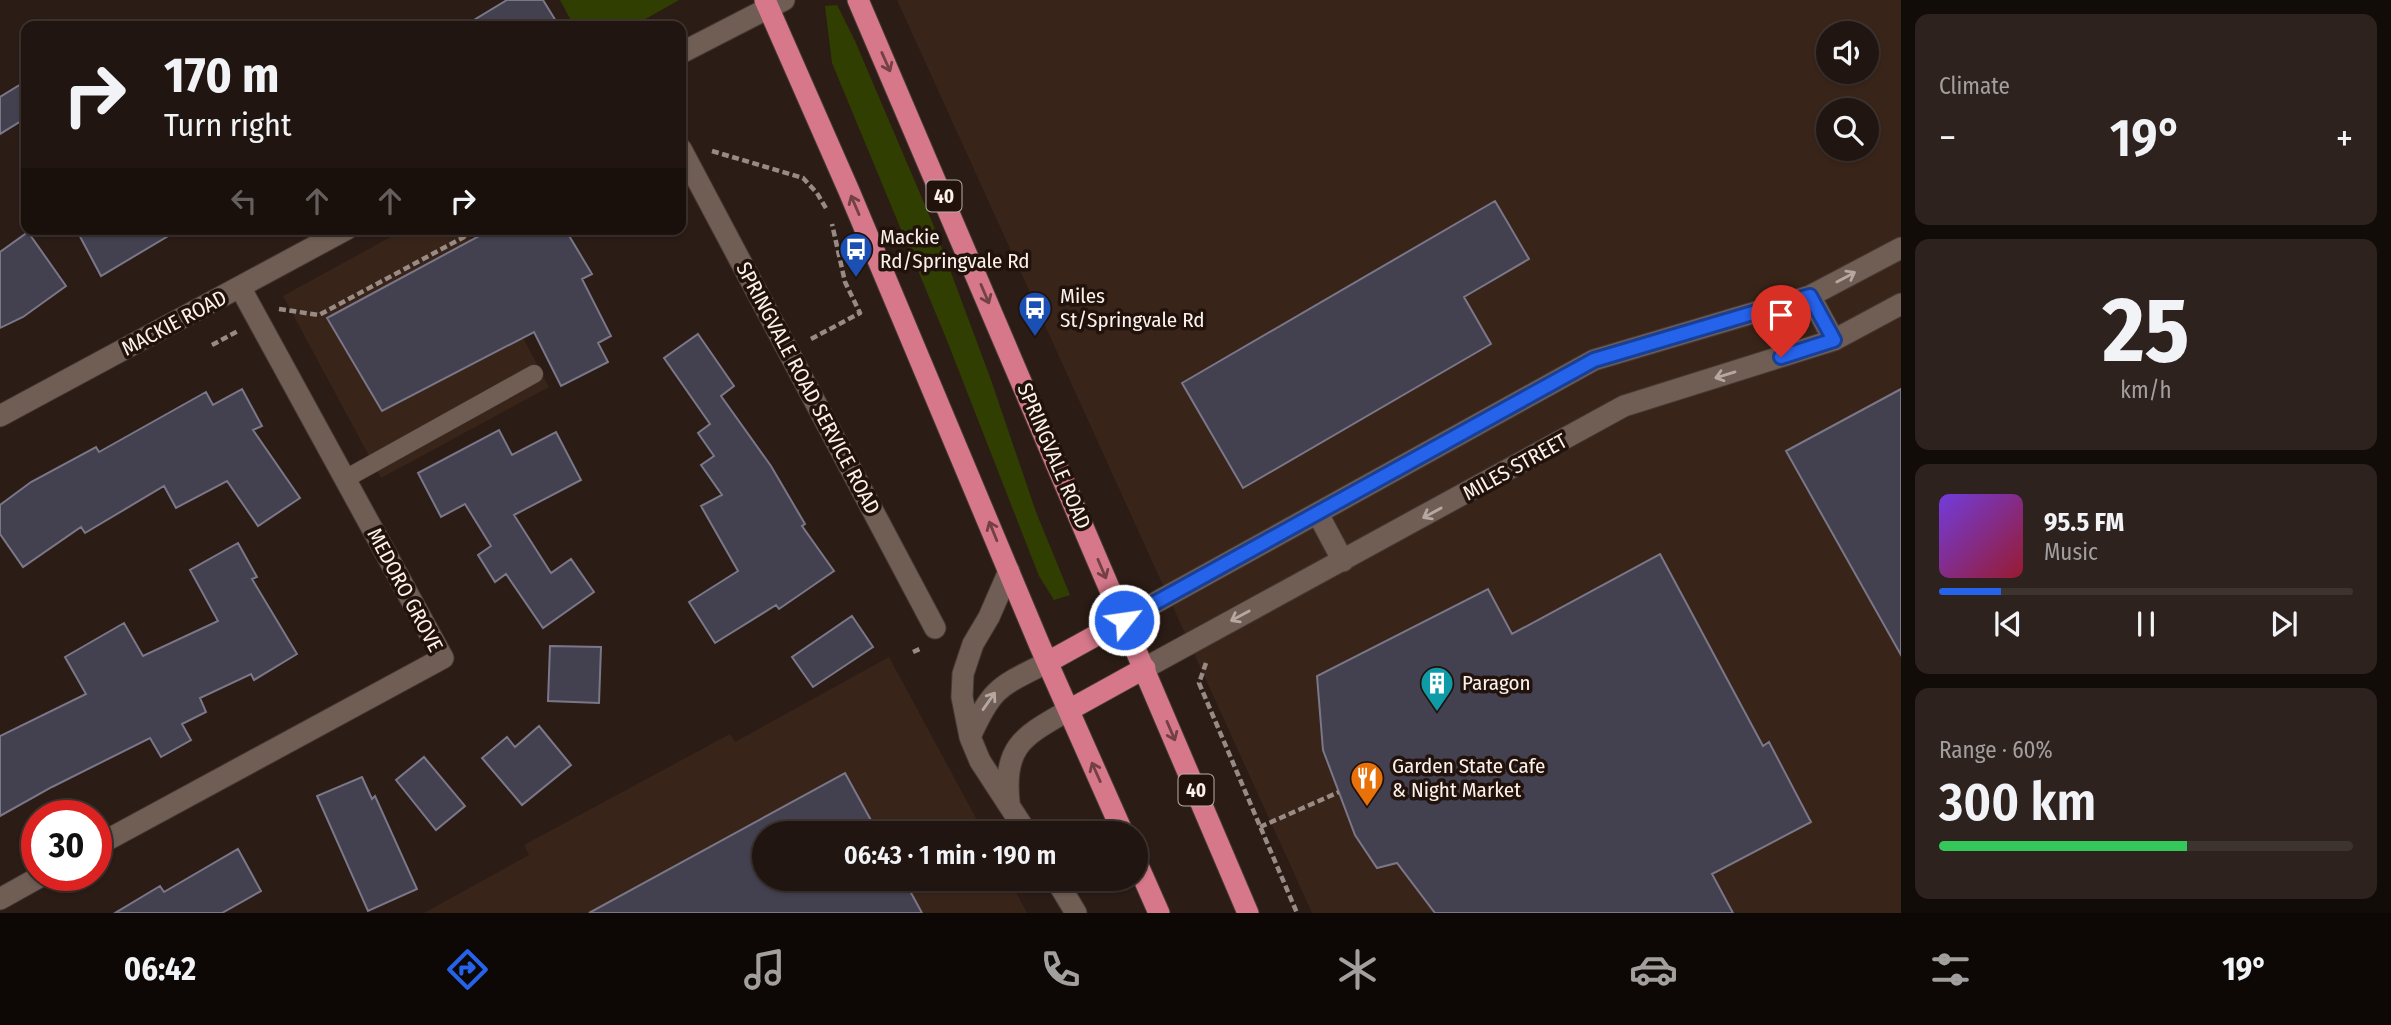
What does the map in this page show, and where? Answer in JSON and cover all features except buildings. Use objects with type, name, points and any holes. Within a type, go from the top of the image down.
[{"type":"highway","name":"SPRINGVALE ROAD","points":[[858,0],[1248,913]]},
{"type":"highway","points":[[772,3],[1009,571],[1118,821]]},
{"type":"highway","points":[[1048,662],[1124,620]]},
{"type":"highway","points":[[1069,710],[1145,668]]},
{"type":"highway","points":[[1148,888],[1159,913]]},
{"type":"street","points":[[686,50],[772,3]]},
{"type":"street","name":"SPRINGVALE ROAD SERVICE ROAD","points":[[686,158],[935,628]]},
{"type":"street","name":"MACKIE ROAD","points":[[0,416],[336,235]]},
{"type":"street","points":[[1124,620],[1594,360],[1810,296],[1901,248]]},
{"type":"street","name":"MEDORO GROVE","points":[[112,837],[443,658],[240,287]]},
{"type":"street","points":[[1810,296],[1834,340]]},
{"type":"street","name":"MILES STREET","points":[[1145,668],[1624,406],[1834,340],[1901,304]]},
{"type":"street","points":[[1318,514],[1343,561]]},
{"type":"street","points":[[1009,571],[993,610],[974,644],[963,674],[962,697],[970,737],[980,761],[1020,821]]},
{"type":"street","points":[[970,737],[985,705],[995,691],[1048,662]]},
{"type":"street","points":[[1009,802],[1009,763],[1019,743],[1030,732],[1069,710]]},
{"type":"street","points":[[0,898],[21,887]]},
{"type":"street","points":[[1063,891],[1076,913]]},
{"type":"lane","points":[[345,479],[534,374]]},
{"type":"path","points":[[705,149],[803,178],[817,193],[827,211],[836,233],[845,282],[860,313],[788,351]]},
{"type":"path","points":[[212,345],[281,309],[319,315],[464,235]]},
{"type":"path","points":[[1208,659],[1199,683],[1297,913]]},
{"type":"path","points":[[1261,827],[1339,792]]},
{"type":"shaded area","points":[[897,0],[1901,0],[1901,913],[1312,913]]},
{"type":"shaded area","points":[[394,235],[469,235],[549,387],[381,478],[283,296]]},
{"type":"shaded area","points":[[889,657],[978,821],[752,821],[752,891],[1015,891],[1027,913],[424,913],[529,855],[524,845],[730,734],[735,742]]},
{"type":"green space","points":[[560,0],[679,0],[642,21],[571,21]]},
{"type":"green space","points":[[837,5],[933,224],[1036,512],[1070,595],[1054,600],[1039,576],[946,338],[832,63],[825,6]]},
{"type":"place","name":"Mackie Rd/Springvale Rd","points":[[856,279]]},
{"type":"place","name":"Miles St/Springvale Rd","points":[[1035,338]]},
{"type":"place","name":"Paragon","points":[[1437,713]]},
{"type":"place","name":"Garden State Cafe & Night Market","points":[[1367,808]]},
{"type":"route","points":[[1124,620],[1594,360],[1810,296],[1834,340],[1781,357]]}]
